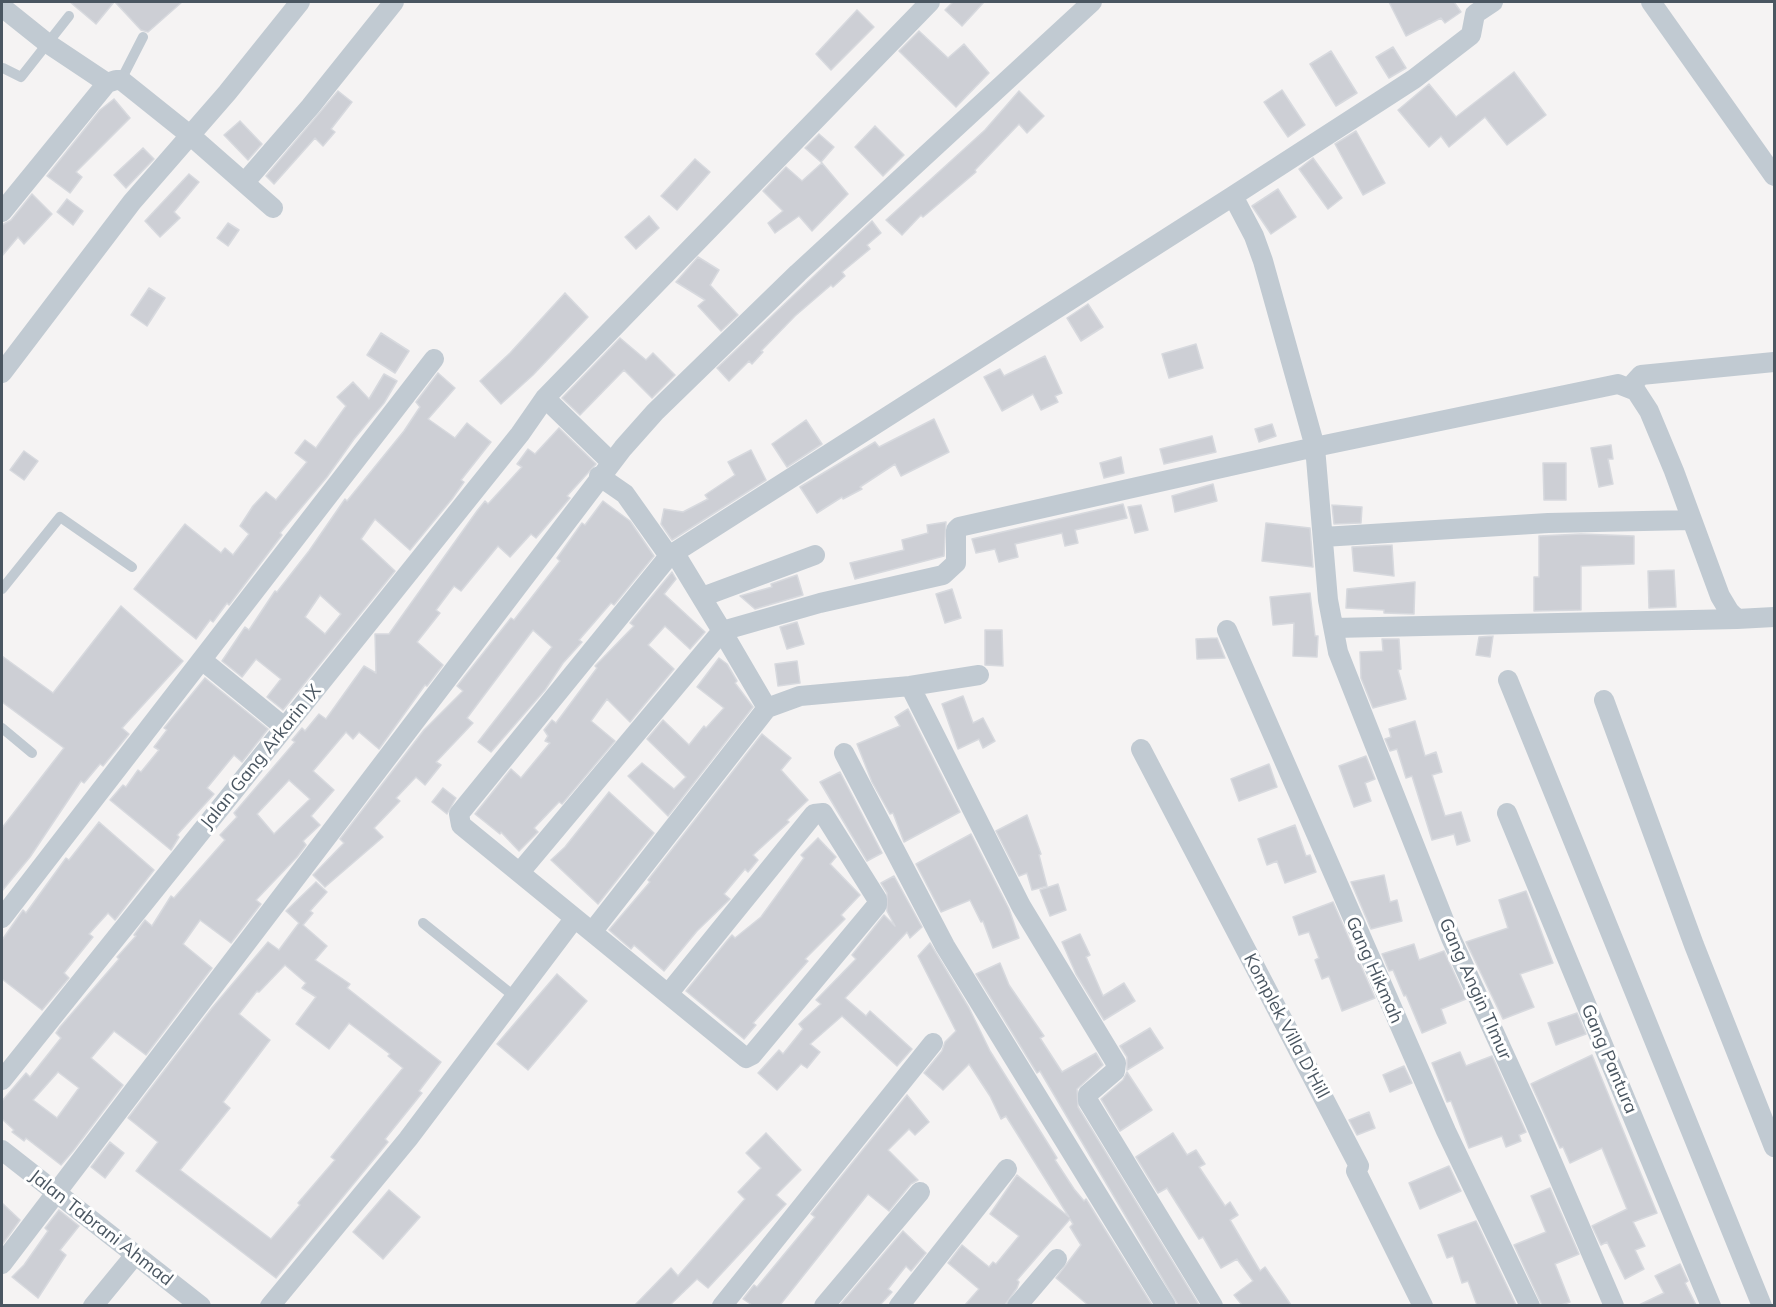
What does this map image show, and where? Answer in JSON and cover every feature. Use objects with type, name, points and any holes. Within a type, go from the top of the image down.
[{"type":"street","points":[[2,373],[132,202],[190,136],[300,2]]},
{"type":"street","points":[[245,182],[310,107],[393,2]]},
{"type":"street","name":"Jalan Gang Arkarin IX","points":[[2,1080],[520,434],[545,398],[930,2]]},
{"type":"street","points":[[2,1264],[605,469],[655,412],[798,273],[1092,2]]},
{"type":"street","points":[[668,994],[814,814],[823,813],[877,899],[877,905],[752,1055],[743,1057],[461,825],[459,814],[672,554],[1414,78],[1470,36],[1475,14],[1493,2]]},
{"type":"street","points":[[1651,2],[1774,176]]},
{"type":"street","points":[[2,7],[46,43],[114,81],[190,136],[273,208]]},
{"type":"street","points":[[2,212],[114,81]]},
{"type":"street","name":"Gang Angin TImur","points":[[1233,196],[1254,236],[1263,261],[1315,447],[1328,600],[1344,669],[1451,938],[1534,1120],[1614,1305]]},
{"type":"street","points":[[2,918],[434,359]]},
{"type":"street","points":[[1630,387],[1641,375],[1774,362]]},
{"type":"street","points":[[520,872],[722,631],[820,603],[947,573],[956,563],[956,530],[960,527],[1315,447],[1599,387],[1618,384],[1630,387],[1642,400],[1659,432],[1720,596],[1737,619]]},
{"type":"street","points":[[545,398],[672,554],[702,597],[767,708]]},
{"type":"street","points":[[1323,537],[1548,522],[1691,520]]},
{"type":"street","points":[[702,597],[815,555]]},
{"type":"street","points":[[1334,628],[1774,617]]},
{"type":"street","name":"Gang Hikmah","points":[[1227,630],[1441,1121],[1530,1305]]},
{"type":"street","points":[[202,660],[284,727]]},
{"type":"street","points":[[592,932],[767,708],[800,696],[910,686],[979,675]]},
{"type":"street","points":[[1508,680],[1762,1305]]},
{"type":"street","points":[[910,686],[1021,906],[1116,1063],[1115,1071],[1088,1094],[1088,1101],[1213,1305]]},
{"type":"street","points":[[1604,700],[1694,945],[1774,1147]]},
{"type":"street","name":"Komplek Villa D'Hill","points":[[1141,749],[1359,1166],[1356,1171],[1423,1305]]},
{"type":"street","points":[[844,753],[945,946],[1166,1305]]},
{"type":"street","name":"Gang Pantura","points":[[1507,813],[1711,1305]]},
{"type":"street","points":[[270,1305],[408,1139],[574,919]]},
{"type":"street","points":[[722,1305],[933,1043]]},
{"type":"street","name":"Jalan Tabrani Ahmad","points":[[2,1150],[201,1305]]},
{"type":"street","points":[[899,1305],[1007,1169]]},
{"type":"street","points":[[824,1305],[920,1192]]},
{"type":"street","points":[[93,1305],[135,1255]]},
{"type":"street","points":[[1017,1305],[1057,1259]]},
{"type":"lane","points":[[3,68],[21,77],[69,16]]},
{"type":"lane","points":[[114,81],[143,37]]},
{"type":"lane","points":[[2,589],[60,517],[132,567]]},
{"type":"lane","points":[[2,728],[32,753]]},
{"type":"lane","points":[[423,923],[515,997]]},
{"type":"building","points":[[70,2],[114,2],[96,24]]},
{"type":"building","points":[[115,2],[182,2],[148,32],[141,30]]},
{"type":"building","points":[[953,2],[984,2],[962,26],[945,10]]},
{"type":"building","points":[[1389,2],[1454,2],[1461,12],[1445,23],[1441,18],[1406,36]]},
{"type":"building","points":[[857,10],[874,27],[831,70],[816,54]]},
{"type":"building","points":[[919,31],[948,58],[964,44],[989,73],[956,107],[899,51]]},
{"type":"building","points":[[1393,47],[1406,68],[1389,78],[1376,57]]},
{"type":"building","points":[[1331,51],[1357,93],[1336,106],[1310,64]]},
{"type":"building","points":[[1514,72],[1546,115],[1507,145],[1485,117],[1449,147],[1441,136],[1429,147],[1398,110],[1429,84],[1456,117]]},
{"type":"building","points":[[1282,90],[1305,125],[1288,137],[1264,102]]},
{"type":"building","points":[[338,91],[352,102],[331,129],[335,132],[323,146],[315,138],[274,184],[266,176]]},
{"type":"building","points":[[1019,91],[1044,116],[1027,133],[1019,124],[975,170],[976,172],[923,217],[921,215],[902,235],[886,220],[985,130]]},
{"type":"building","points":[[114,99],[130,118],[76,172],[82,177],[70,193],[47,176],[100,110]]},
{"type":"building","points":[[240,121],[262,144],[248,160],[224,135]]},
{"type":"building","points":[[875,126],[904,155],[883,176],[855,147]]},
{"type":"building","points":[[1356,131],[1385,183],[1363,195],[1335,144]]},
{"type":"building","points":[[819,134],[834,147],[821,162],[805,148]]},
{"type":"building","points":[[143,148],[154,159],[126,188],[114,175]]},
{"type":"building","points":[[1313,158],[1342,198],[1328,209],[1299,169]]},
{"type":"building","points":[[695,159],[710,172],[677,210],[661,196]]},
{"type":"building","points":[[822,163],[848,194],[812,231],[799,216],[775,233],[768,223],[783,211],[763,191],[786,167],[802,181]]},
{"type":"building","points":[[189,174],[199,182],[174,212],[180,218],[160,237],[145,221]]},
{"type":"building","points":[[1278,189],[1296,217],[1271,234],[1252,206]]},
{"type":"building","points":[[32,194],[52,214],[24,244],[18,237],[2,256],[2,225],[11,220]]},
{"type":"building","points":[[67,199],[83,211],[73,225],[57,212]]},
{"type":"building","points":[[649,216],[659,228],[636,249],[625,237]]},
{"type":"building","points":[[872,221],[881,233],[867,245],[870,249],[842,272],[845,276],[833,287],[831,285],[795,316],[761,351],[763,352],[752,364],[749,361],[729,381],[717,368]]},
{"type":"building","points":[[228,223],[239,230],[228,246],[217,238]]},
{"type":"building","points":[[698,257],[719,270],[710,285],[738,315],[721,331],[698,306],[705,300],[676,282]]},
{"type":"building","points":[[149,288],[165,298],[147,326],[131,315]]},
{"type":"building","points":[[565,293],[588,317],[533,375],[501,404],[480,381],[510,353]]},
{"type":"building","points":[[1088,304],[1103,327],[1081,341],[1067,318]]},
{"type":"building","points":[[381,333],[409,351],[395,373],[367,355]]},
{"type":"building","points":[[620,338],[646,360],[653,353],[675,375],[652,398],[624,370],[580,415],[562,398]]},
{"type":"building","points":[[1196,344],[1203,368],[1169,378],[1162,354]]},
{"type":"building","points":[[1045,356],[1062,393],[1055,396],[1058,402],[1041,410],[1033,394],[1002,411],[984,377],[1000,369],[1004,376]]},
{"type":"building","points":[[438,373],[455,388],[428,419],[455,438],[467,423],[491,442],[461,480],[464,482],[452,499],[410,550],[375,519],[361,539],[395,571],[283,710],[267,697],[281,679],[256,659],[242,677],[222,661],[245,627],[249,630],[275,591],[277,592],[309,551],[345,499],[347,501],[404,431],[420,407],[416,402]],"holes":[[[320,595],[341,614],[325,634],[305,617]]]},
{"type":"building","points":[[384,374],[397,381],[384,403],[280,533],[282,535],[229,605],[227,603],[213,622],[210,620],[196,639],[134,589],[185,524],[221,553],[225,548],[233,555],[249,534],[240,526],[253,506],[266,492],[276,500],[307,462],[295,453],[305,440],[316,448],[346,406],[337,397],[353,382],[369,399]]},
{"type":"building","points":[[934,419],[949,452],[901,476],[895,464],[860,487],[862,489],[843,499],[842,497],[817,513],[800,487],[875,442],[879,447]]},
{"type":"building","points":[[806,420],[822,444],[787,467],[772,444]]},
{"type":"building","points":[[1272,424],[1276,436],[1259,442],[1255,429]]},
{"type":"building","points":[[559,428],[596,464],[567,496],[570,498],[536,538],[531,534],[510,557],[498,546],[461,591],[454,586],[436,610],[440,613],[417,642],[443,665],[427,686],[425,685],[379,749],[359,732],[353,739],[346,732],[313,771],[334,790],[311,816],[320,825],[303,841],[306,845],[297,857],[256,900],[261,904],[231,943],[200,920],[183,944],[212,968],[146,1055],[114,1031],[91,1058],[123,1085],[61,1165],[26,1138],[24,1141],[12,1132],[14,1130],[2,1119],[2,1101],[26,1073],[30,1077],[61,1038],[56,1033],[60,1027],[119,959],[117,957],[136,936],[134,935],[145,920],[152,926],[171,896],[174,898],[225,840],[220,835],[237,817],[234,813],[295,742],[292,740],[302,728],[305,731],[319,714],[326,719],[364,666],[376,673],[375,634],[389,634],[485,501],[488,504],[522,467],[517,464],[528,449],[535,454]],"holes":[[[289,780],[310,799],[274,834],[257,814]],[[58,1072],[79,1088],[57,1118],[33,1100]]]},
{"type":"building","points":[[1212,436],[1216,452],[1164,464],[1160,449]]},
{"type":"building","points":[[1611,445],[1613,459],[1608,459],[1613,484],[1599,487],[1591,448]]},
{"type":"building","points":[[751,450],[766,480],[672,540],[661,524],[664,509],[683,512],[708,499],[705,495],[735,475],[728,462]]},
{"type":"building","points":[[24,451],[38,461],[24,480],[10,470]]},
{"type":"building","points":[[1121,457],[1124,473],[1104,478],[1100,463]]},
{"type":"building","points":[[1543,463],[1566,463],[1566,500],[1544,500]]},
{"type":"building","points":[[1213,484],[1217,501],[1175,512],[1172,496]]},
{"type":"building","points":[[603,501],[630,521],[654,556],[614,605],[611,603],[579,640],[582,642],[563,663],[545,690],[491,752],[478,742],[552,647],[533,630],[467,718],[473,723],[436,762],[441,765],[425,785],[416,777],[396,798],[400,801],[374,828],[383,837],[325,887],[313,875],[344,843],[340,839],[424,730],[463,691],[457,686],[511,618],[514,620],[560,561],[557,558],[582,523],[585,525]]},
{"type":"building","points":[[1123,504],[1127,518],[1075,530],[1078,543],[1065,546],[1062,533],[1015,544],[1018,557],[999,562],[995,549],[976,553],[972,539]]},
{"type":"building","points":[[1141,505],[1148,530],[1135,533],[1128,507]]},
{"type":"building","points":[[1332,505],[1362,507],[1361,523],[1334,524]]},
{"type":"building","points":[[946,522],[944,556],[855,579],[850,563],[904,550],[902,540],[928,533],[927,525]]},
{"type":"building","points":[[1266,523],[1310,528],[1313,567],[1262,561]]},
{"type":"building","points":[[1581,534],[1634,536],[1634,564],[1581,566],[1581,610],[1534,611],[1534,577],[1539,577],[1539,536]]},
{"type":"building","points":[[1392,545],[1394,576],[1354,571],[1352,547]]},
{"type":"building","points":[[1674,570],[1676,607],[1649,608],[1648,571]]},
{"type":"building","points":[[672,572],[676,579],[664,594],[705,632],[690,649],[665,626],[648,645],[674,669],[630,722],[607,699],[591,721],[615,741],[562,804],[559,802],[534,828],[538,832],[519,851],[501,832],[500,834],[475,814],[511,769],[521,778],[550,743],[545,741],[548,736],[544,730],[552,720],[556,723],[597,668],[595,666],[634,626],[630,623]]},
{"type":"building","points":[[797,575],[803,595],[755,609],[740,596],[772,587],[771,584]]},
{"type":"building","points":[[1415,582],[1414,614],[1346,608],[1347,589]]},
{"type":"building","points":[[952,589],[961,618],[945,623],[936,594]]},
{"type":"building","points":[[1310,593],[1315,636],[1318,636],[1317,657],[1293,656],[1294,623],[1273,625],[1270,597]]},
{"type":"building","points":[[121,606],[183,661],[122,728],[129,734],[103,766],[100,764],[84,783],[81,781],[30,857],[2,891],[2,828],[64,748],[2,702],[2,656],[53,693]]},
{"type":"building","points":[[797,622],[804,644],[787,649],[780,627]]},
{"type":"building","points":[[985,630],[1002,630],[1003,666],[985,665]]},
{"type":"building","points":[[1493,636],[1490,657],[1476,655],[1479,637]]},
{"type":"building","points":[[1217,638],[1225,658],[1197,659],[1196,639]]},
{"type":"building","points":[[1382,639],[1399,639],[1401,669],[1398,670],[1406,699],[1373,708],[1361,678],[1360,652],[1383,651]]},
{"type":"building","points":[[719,658],[727,664],[737,681],[735,683],[753,707],[668,816],[628,776],[642,763],[674,789],[686,777],[647,739],[663,720],[689,745],[704,726],[706,728],[724,708],[697,687]]},
{"type":"building","points":[[797,661],[800,683],[778,686],[775,664]]},
{"type":"building","points":[[205,678],[268,729],[242,762],[234,755],[207,788],[214,794],[177,835],[179,837],[171,850],[110,800],[123,785],[126,787],[138,770],[141,772],[159,750],[154,747],[167,730],[164,728]]},
{"type":"building","points":[[963,696],[973,723],[983,718],[995,741],[983,748],[979,739],[958,749],[942,704]]},
{"type":"building","points":[[908,709],[960,812],[904,842],[893,813],[890,814],[872,782],[857,744],[900,726],[895,717]]},
{"type":"building","points":[[1415,721],[1425,756],[1436,752],[1442,772],[1432,775],[1445,816],[1461,812],[1470,841],[1457,845],[1454,834],[1432,840],[1412,776],[1406,778],[1397,749],[1390,751],[1385,739],[1391,737],[1389,729]]},
{"type":"building","points":[[762,734],[791,758],[781,770],[808,800],[787,820],[789,822],[753,855],[758,860],[748,872],[745,869],[724,894],[730,899],[697,931],[664,971],[634,945],[631,949],[609,930],[650,882],[648,880]]},
{"type":"building","points":[[1366,756],[1375,779],[1365,783],[1371,801],[1354,807],[1339,766]]},
{"type":"building","points":[[1269,764],[1277,787],[1239,801],[1231,779]]},
{"type":"building","points":[[840,772],[882,853],[867,861],[820,782]]},
{"type":"building","points":[[443,788],[456,798],[447,814],[432,802]]},
{"type":"building","points":[[609,792],[654,833],[598,904],[551,860],[565,847]]},
{"type":"building","points":[[1027,815],[1041,854],[1039,855],[1047,886],[1032,890],[1027,873],[1019,876],[996,831]]},
{"type":"building","points":[[99,822],[154,870],[115,920],[108,913],[89,934],[93,937],[64,973],[69,978],[42,1010],[2,979],[2,940],[23,910],[26,913],[66,858],[69,860]]},
{"type":"building","points":[[1295,825],[1306,856],[1310,855],[1316,872],[1285,883],[1277,861],[1267,865],[1258,839]]},
{"type":"building","points":[[971,834],[1009,909],[1019,938],[993,948],[983,921],[981,922],[970,900],[941,912],[916,864]]},
{"type":"building","points":[[818,838],[836,857],[830,864],[860,895],[841,915],[845,919],[805,959],[808,961],[753,1023],[756,1025],[744,1039],[686,991],[732,935],[735,938],[761,917],[804,858],[801,855]]},
{"type":"building","points":[[1384,875],[1390,902],[1397,900],[1402,921],[1371,929],[1351,882]]},
{"type":"building","points":[[894,876],[922,927],[910,938],[907,932],[845,998],[866,1016],[870,1011],[912,1049],[897,1066],[842,1016],[810,1044],[820,1052],[807,1068],[801,1064],[777,1090],[758,1073],[779,1050],[783,1054],[803,1029],[799,1024],[821,1004],[816,1000],[856,959],[852,955],[884,915],[895,926],[887,911],[887,893],[881,883]]},
{"type":"building","points":[[316,882],[327,892],[310,911],[313,913],[303,925],[327,946],[315,960],[350,984],[347,988],[441,1062],[419,1091],[422,1093],[385,1139],[388,1142],[276,1278],[136,1171],[158,1142],[128,1118],[212,1008],[268,942],[279,950],[299,923],[286,911]],"holes":[[[285,965],[306,983],[302,988],[316,997],[296,1024],[329,1049],[349,1023],[390,1054],[388,1056],[403,1068],[331,1157],[335,1160],[271,1239],[180,1170],[230,1108],[223,1102],[270,1040],[239,1014],[257,991],[259,992]]]},
{"type":"building","points":[[1058,884],[1066,910],[1050,916],[1040,890]]},
{"type":"building","points":[[1526,891],[1553,963],[1520,974],[1534,1007],[1503,1019],[1466,942],[1508,928],[1499,900]]},
{"type":"building","points":[[1333,902],[1375,998],[1342,1011],[1329,976],[1322,979],[1315,960],[1319,958],[1309,932],[1299,935],[1293,917]]},
{"type":"building","points":[[1080,934],[1090,955],[1086,957],[1103,996],[1124,983],[1135,1001],[1104,1020],[1076,974],[1062,942]]},
{"type":"building","points":[[930,943],[969,1008],[990,1051],[1057,1158],[1055,1160],[1074,1189],[1084,1201],[1086,1199],[1152,1305],[1088,1305],[1056,1278],[1081,1245],[1070,1227],[1073,1224],[1070,1219],[1017,1280],[1019,1282],[1017,1288],[1005,1305],[965,1305],[979,1289],[948,1263],[962,1245],[989,1267],[993,1262],[996,1264],[1019,1236],[990,1214],[1017,1175],[1069,1217],[1006,1116],[1001,1119],[990,1096],[969,1064],[943,1090],[924,1073],[942,1051],[945,1042],[956,1031],[918,956]]},
{"type":"building","points":[[1414,944],[1419,960],[1444,951],[1466,999],[1441,1009],[1446,1023],[1422,1033],[1406,995],[1404,996],[1393,970],[1389,971],[1382,954]]},
{"type":"building","points":[[1000,963],[1009,985],[1044,1036],[1040,1038],[1062,1072],[1096,1053],[1103,1065],[1077,1089],[1078,1107],[1199,1305],[1178,1305],[1040,1071],[1037,1073],[976,974]]},
{"type":"building","points":[[557,974],[587,1001],[528,1070],[497,1044]]},
{"type":"building","points":[[1577,1013],[1586,1034],[1556,1045],[1548,1023]]},
{"type":"building","points":[[1150,1028],[1163,1048],[1127,1070],[1127,1057],[1120,1046]]},
{"type":"building","points":[[1460,1052],[1466,1066],[1492,1056],[1526,1132],[1519,1135],[1521,1141],[1506,1147],[1502,1136],[1469,1148],[1451,1101],[1447,1102],[1432,1063]]},
{"type":"building","points":[[1592,1055],[1657,1213],[1633,1222],[1645,1246],[1635,1250],[1644,1269],[1625,1279],[1607,1242],[1601,1245],[1592,1226],[1627,1209],[1602,1148],[1570,1163],[1563,1147],[1560,1148],[1531,1084]]},
{"type":"building","points":[[1404,1066],[1412,1083],[1390,1092],[1383,1075]]},
{"type":"building","points":[[1127,1072],[1152,1110],[1120,1131],[1101,1099],[1123,1080]]},
{"type":"building","points":[[907,1095],[929,1122],[915,1135],[909,1129],[888,1150],[918,1180],[911,1184],[889,1211],[868,1194],[780,1305],[752,1305],[743,1299],[754,1285],[757,1287],[815,1217],[811,1214]]},
{"type":"building","points":[[1369,1112],[1375,1128],[1357,1135],[1349,1120]]},
{"type":"building","points":[[766,1133],[801,1170],[776,1195],[786,1204],[708,1288],[697,1279],[670,1305],[635,1305],[671,1268],[678,1276],[745,1199],[738,1192],[761,1168],[746,1153]]},
{"type":"building","points":[[1173,1133],[1187,1155],[1196,1150],[1205,1164],[1199,1167],[1225,1206],[1230,1202],[1238,1215],[1230,1220],[1260,1271],[1265,1267],[1291,1305],[1242,1305],[1234,1295],[1253,1281],[1237,1259],[1221,1268],[1203,1237],[1199,1239],[1167,1188],[1158,1193],[1136,1157]]},
{"type":"building","points":[[110,1142],[124,1153],[105,1178],[91,1167]]},
{"type":"building","points":[[1449,1166],[1461,1191],[1420,1209],[1409,1183]]},
{"type":"building","points":[[1550,1188],[1579,1254],[1555,1264],[1570,1302],[1561,1305],[1542,1305],[1514,1245],[1546,1232],[1531,1196]]},
{"type":"building","points":[[389,1190],[420,1217],[383,1259],[353,1232]]},
{"type":"building","points":[[2,1203],[20,1220],[2,1245]]},
{"type":"building","points":[[59,1210],[79,1226],[60,1250],[66,1255],[38,1298],[12,1277],[24,1265],[48,1231],[45,1228]]},
{"type":"building","points":[[1476,1221],[1516,1305],[1477,1305],[1468,1281],[1462,1283],[1453,1256],[1447,1258],[1438,1235]]},
{"type":"building","points":[[903,1231],[926,1253],[911,1271],[906,1266],[888,1289],[892,1292],[880,1305],[840,1305]]},
{"type":"building","points":[[1680,1264],[1688,1281],[1685,1283],[1696,1305],[1639,1305],[1664,1293],[1655,1276]]}]
